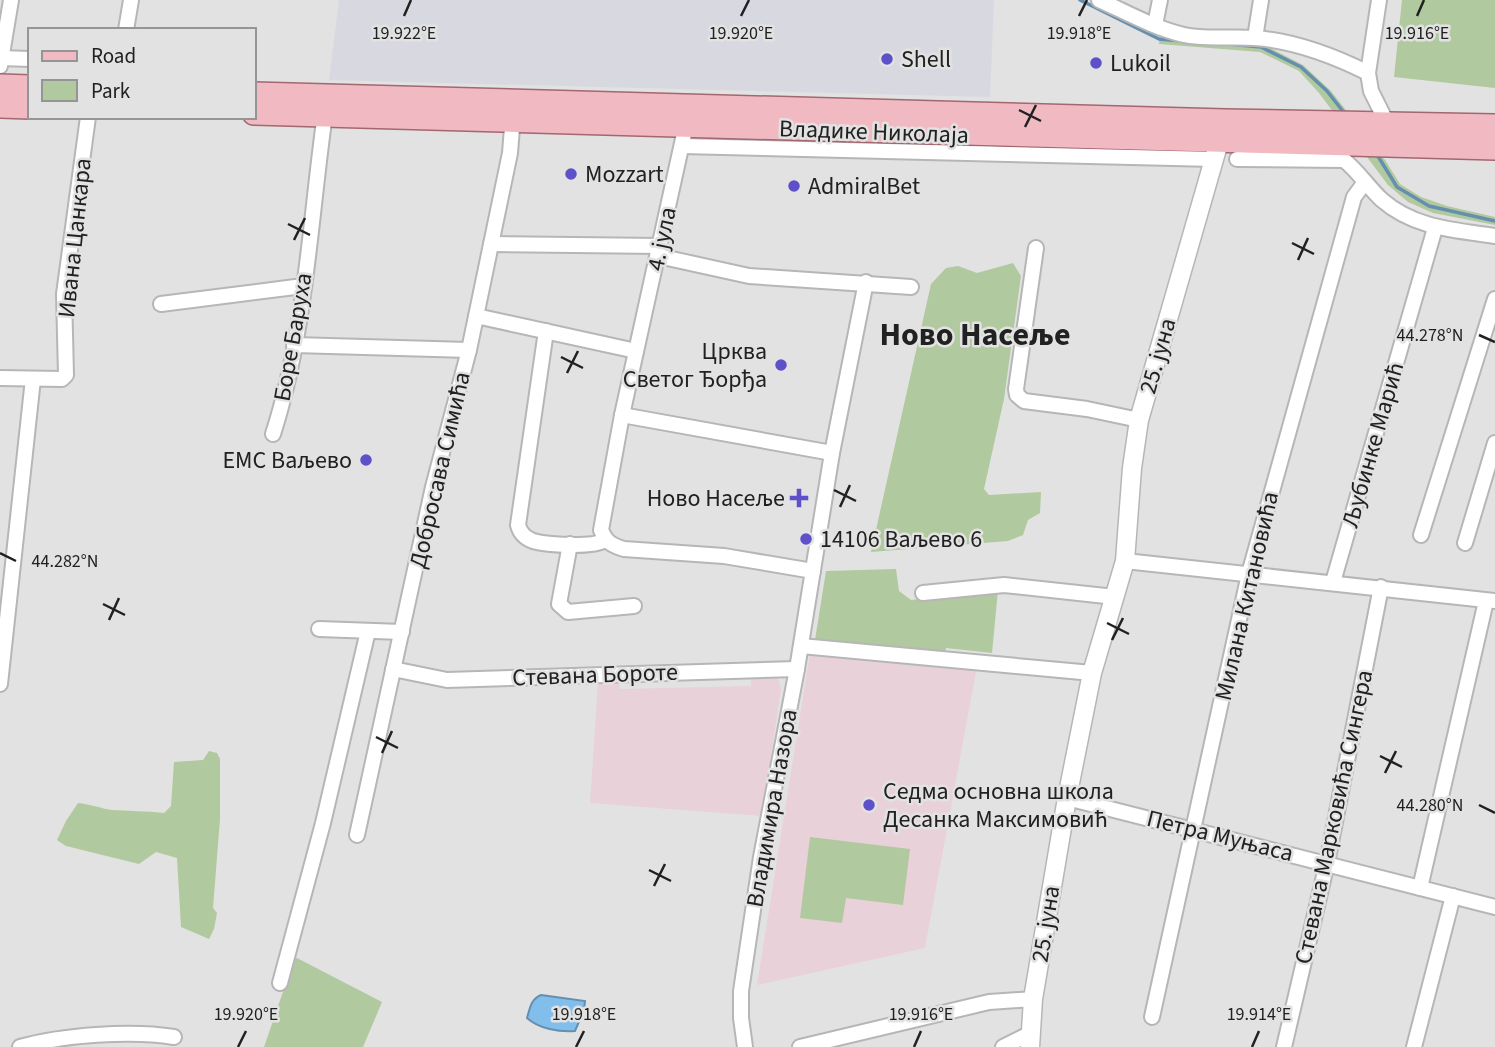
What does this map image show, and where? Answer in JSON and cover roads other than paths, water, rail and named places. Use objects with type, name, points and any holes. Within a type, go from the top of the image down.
[{"type":"main road","points":[[0,86],[28,87]]},
{"type":"main road","name":"Владике Николаја","points":[[256,94],[513,112],[1219,140]]},
{"type":"main road","points":[[0,106],[28,107]]},
{"type":"main road","name":"Владике Николаја","points":[[256,113],[513,112],[684,136],[1219,140],[1285,133],[1385,134],[1495,126]]},
{"type":"main road","name":"Владике Николаја","points":[[1385,134],[1495,148]]},
{"type":"street","points":[[11,0],[1,62],[28,59]]},
{"type":"street","points":[[126,28],[131,0]]},
{"type":"street","points":[[1099,0],[1155,25],[1188,36],[1255,38],[1304,46],[1368,73]]},
{"type":"street","points":[[1155,25],[1160,0]]},
{"type":"street","points":[[1255,38],[1261,0]]},
{"type":"street","points":[[1379,0],[1368,73],[1385,134]]},
{"type":"street","name":"Добросава Симића","points":[[356,835],[433,487],[469,350],[510,153],[513,112]]},
{"type":"street","name":"Боре Баруха","points":[[273,434],[284,399],[294,345],[325,114]]},
{"type":"street","name":"Ивана Цанкара","points":[[0,378],[62,379],[66,375],[64,294],[88,119]]},
{"type":"street","name":"4. јула","points":[[605,540],[601,530],[602,520],[621,415],[684,136]]},
{"type":"street","name":"25. јуна","points":[[1030,1041],[1033,999],[1066,798],[1092,673],[1125,561],[1132,468],[1139,421],[1219,140]]},
{"type":"street","points":[[1237,159],[1336,158],[1350,165],[1380,198],[1403,215],[1436,228],[1495,236]]},
{"type":"street","name":"Милана Китановића","points":[[1152,1017],[1249,573],[1354,197],[1365,182]]},
{"type":"street","name":"Љубинке Марић","points":[[1333,582],[1436,228]]},
{"type":"street","points":[[491,244],[659,251],[749,276],[911,287]]},
{"type":"street","points":[[1036,248],[1017,395],[1024,401],[1087,409],[1139,421]]},
{"type":"street","name":"Владимира Назора","points":[[745,1047],[741,990],[761,857],[797,669],[832,453],[866,282]]},
{"type":"street","points":[[161,304],[303,286]]},
{"type":"street","points":[[1421,534],[1495,299]]},
{"type":"street","points":[[476,316],[636,351]]},
{"type":"street","points":[[547,331],[517,526],[519,531],[534,541],[595,545],[605,540],[624,549],[724,556],[813,571]]},
{"type":"street","points":[[294,345],[469,350]]},
{"type":"street","points":[[0,684],[4,598],[33,379]]},
{"type":"street","points":[[621,415],[832,453]]},
{"type":"street","points":[[1465,542],[1495,443]]},
{"type":"street","points":[[570,544],[559,604],[563,609],[568,612],[634,606]]},
{"type":"street","points":[[1125,561],[1491,601],[1420,888]]},
{"type":"street","points":[[923,593],[1004,584],[1115,597]]},
{"type":"street","name":"Стевана Марковића Сингера","points":[[1284,1047],[1327,863],[1381,587]]},
{"type":"street","points":[[319,629],[402,632]]},
{"type":"street","points":[[279,983],[323,823],[368,631]]},
{"type":"street","points":[[801,646],[1092,673]]},
{"type":"street","name":"Стевана Бороте","points":[[393,669],[447,680],[797,669]]},
{"type":"street","name":"Петра Муњаса","points":[[1066,798],[1495,907]]},
{"type":"street","points":[[1415,1047],[1453,896]]},
{"type":"street","points":[[800,1047],[989,1002],[1033,999]]},
{"type":"street","points":[[20,1047],[52,1040],[91,1037],[156,1034],[174,1037]]},
{"type":"street","points":[[1003,1047],[1030,1041]]},
{"type":"water","points":[[541,995],[585,1001],[575,1031],[550,1029],[527,1018],[533,1001]]},
{"type":"waterway","points":[[1080,0],[1159,39],[1182,41]]},
{"type":"waterway","points":[[1228,44],[1261,47],[1301,67],[1327,91],[1345,114]]},
{"type":"waterway","points":[[1376,153],[1397,187],[1429,206],[1495,221]]},
{"type":"place","name":"Shell","points":[[887,59]]},
{"type":"place","name":"Lukoil","points":[[1096,63]]},
{"type":"place","name":"Mozzart","points":[[571,174]]},
{"type":"place","name":"AdmiralBet","points":[[794,186]]},
{"type":"place","name":"Црква Светог Ђорђа","points":[[781,365]]},
{"type":"place","name":"ЕМС Ваљево","points":[[366,460]]},
{"type":"place","name":"Ново Насеље","points":[[799,498]]},
{"type":"place","name":"14106 Ваљево 6","points":[[806,539]]},
{"type":"place","name":"Седма основна школа Десанка Максимовић","points":[[869,805]]},
{"type":"district","name":"Ново Насеље","points":[[975,335]]}]
